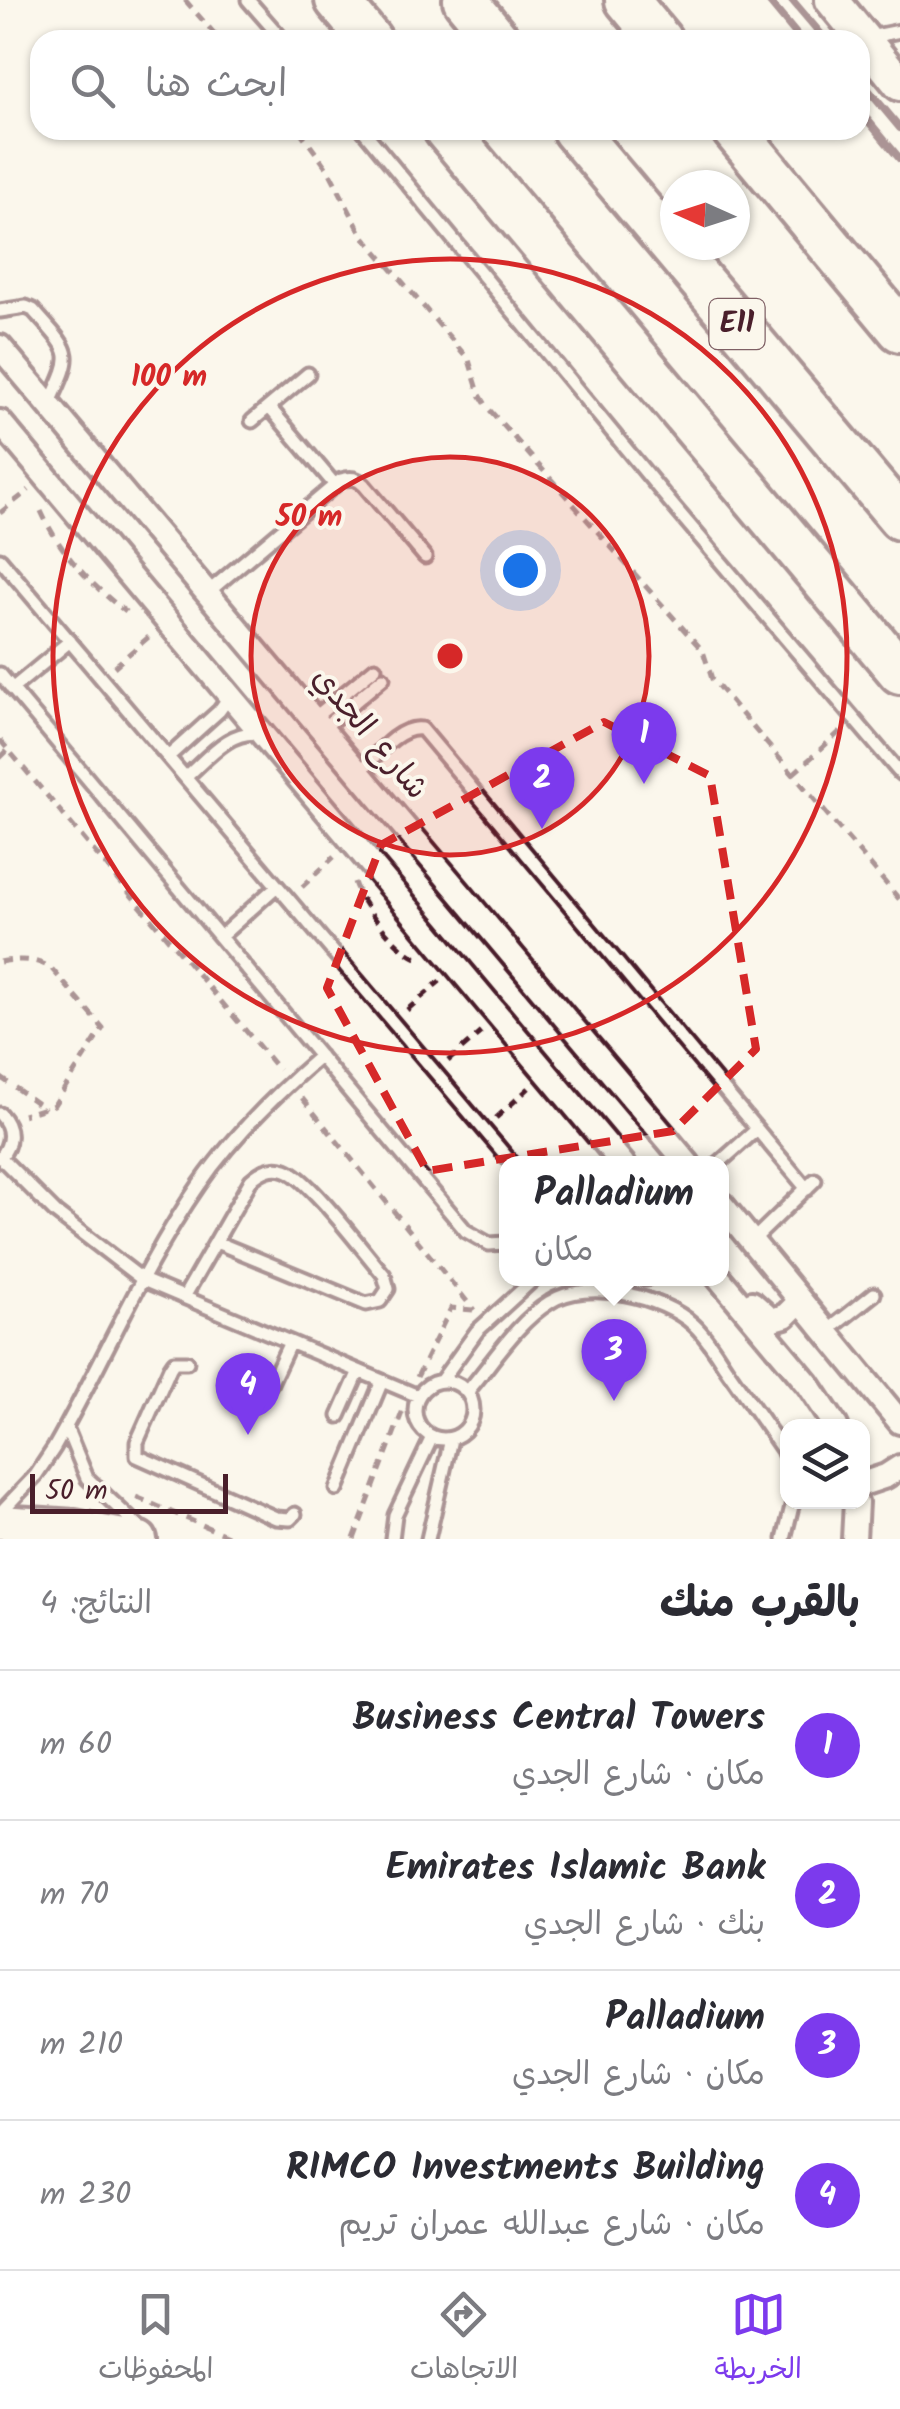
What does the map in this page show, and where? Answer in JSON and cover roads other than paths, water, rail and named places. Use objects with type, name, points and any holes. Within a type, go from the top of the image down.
[{"type":"highway","points":[[337,0],[362,30]]},
{"type":"highway","points":[[465,0],[490,30]]},
{"type":"highway","points":[[626,0],[652,30]]},
{"type":"highway","points":[[454,140],[900,672]]},
{"type":"highway","name":"E11","points":[[582,140],[900,518]]},
{"type":"highway","points":[[742,140],[900,330]]},
{"type":"main road","points":[[832,0],[856,30]]},
{"type":"main road","points":[[870,48],[900,84]]},
{"type":"main road","points":[[0,1522],[74,1527],[140,1539]]},
{"type":"street","name":"شارع الجدي","points":[[0,347],[681,1156]]},
{"type":"street","points":[[0,422],[616,1156]]},
{"type":"street","points":[[729,1215],[900,1422]]},
{"type":"street","points":[[729,1273],[765,1317],[778,1319],[800,1301]]},
{"type":"street","points":[[726,1286],[808,1384],[831,1419]]},
{"type":"street","points":[[870,1481],[900,1466]]},
{"type":"street","points":[[854,1539],[856,1509]]},
{"type":"lane","points":[[248,0],[275,30]]},
{"type":"lane","points":[[870,37],[900,31]]},
{"type":"lane","points":[[372,140],[900,774]]},
{"type":"lane","points":[[0,311],[26,307],[33,310],[66,351],[68,362],[49,405]]},
{"type":"lane","points":[[252,420],[308,374]]},
{"type":"lane","points":[[269,406],[334,486]]},
{"type":"lane","points":[[207,593],[341,480],[358,479],[424,557]]},
{"type":"lane","points":[[0,559],[506,1156]]},
{"type":"lane","points":[[12,689],[70,641]]},
{"type":"lane","points":[[318,724],[379,673]]},
{"type":"lane","points":[[0,674],[466,1231],[490,1244],[499,1243]]},
{"type":"lane","points":[[168,757],[230,696]]},
{"type":"lane","points":[[359,773],[402,732],[412,727],[422,729],[756,1130],[814,1185],[751,1242]]},
{"type":"lane","points":[[186,777],[230,739],[251,732],[263,735]]},
{"type":"lane","points":[[220,937],[278,886]]},
{"type":"lane","points":[[0,1513],[36,1475],[66,1428],[178,1216],[220,1156],[320,1056]]},
{"type":"lane","points":[[0,1114],[10,1130],[10,1140],[0,1158],[56,1213],[143,1280],[418,1396]]},
{"type":"lane","points":[[727,1156],[756,1130]]},
{"type":"lane","points":[[184,1297],[250,1180],[258,1173],[279,1168],[299,1177],[384,1275],[388,1289],[380,1301],[366,1304],[216,1242]]},
{"type":"lane","points":[[441,1381],[478,1331],[526,1286]]},
{"type":"lane","points":[[467,1392],[532,1317],[551,1301],[573,1292],[622,1292],[670,1310],[695,1325],[780,1446]]},
{"type":"lane","points":[[826,1332],[874,1294]]},
{"type":"lane","points":[[270,1385],[290,1342]]},
{"type":"lane","points":[[187,1362],[174,1362],[170,1368],[137,1442],[138,1456],[283,1521],[295,1514]]},
{"type":"lane","points":[[340,1416],[360,1372]]},
{"type":"lane","points":[[336,1490],[382,1381]]},
{"type":"lane","points":[[428,1539],[451,1439],[470,1425],[472,1402],[460,1386],[432,1383],[418,1396],[418,1424],[432,1437],[451,1439]]},
{"type":"lane","points":[[66,1428],[87,1478],[151,1539]]},
{"type":"lane","points":[[392,1539],[395,1515],[432,1437]]},
{"type":"lane","points":[[784,1539],[791,1509]]},
{"type":"railway","points":[[768,0],[793,30]]},
{"type":"railway","points":[[792,0],[818,30]]},
{"type":"railway","points":[[870,92],[900,128]]},
{"type":"railway","points":[[870,123],[900,159]]},
{"type":"place","name":"Business Central Towers","points":[[644,784]]},
{"type":"place","name":"Emirates Islamic Bank","points":[[542,829]]},
{"type":"place","name":"Palladium","points":[[614,1401]]},
{"type":"place","name":"RIMCO Investments Building","points":[[248,1435]]}]
